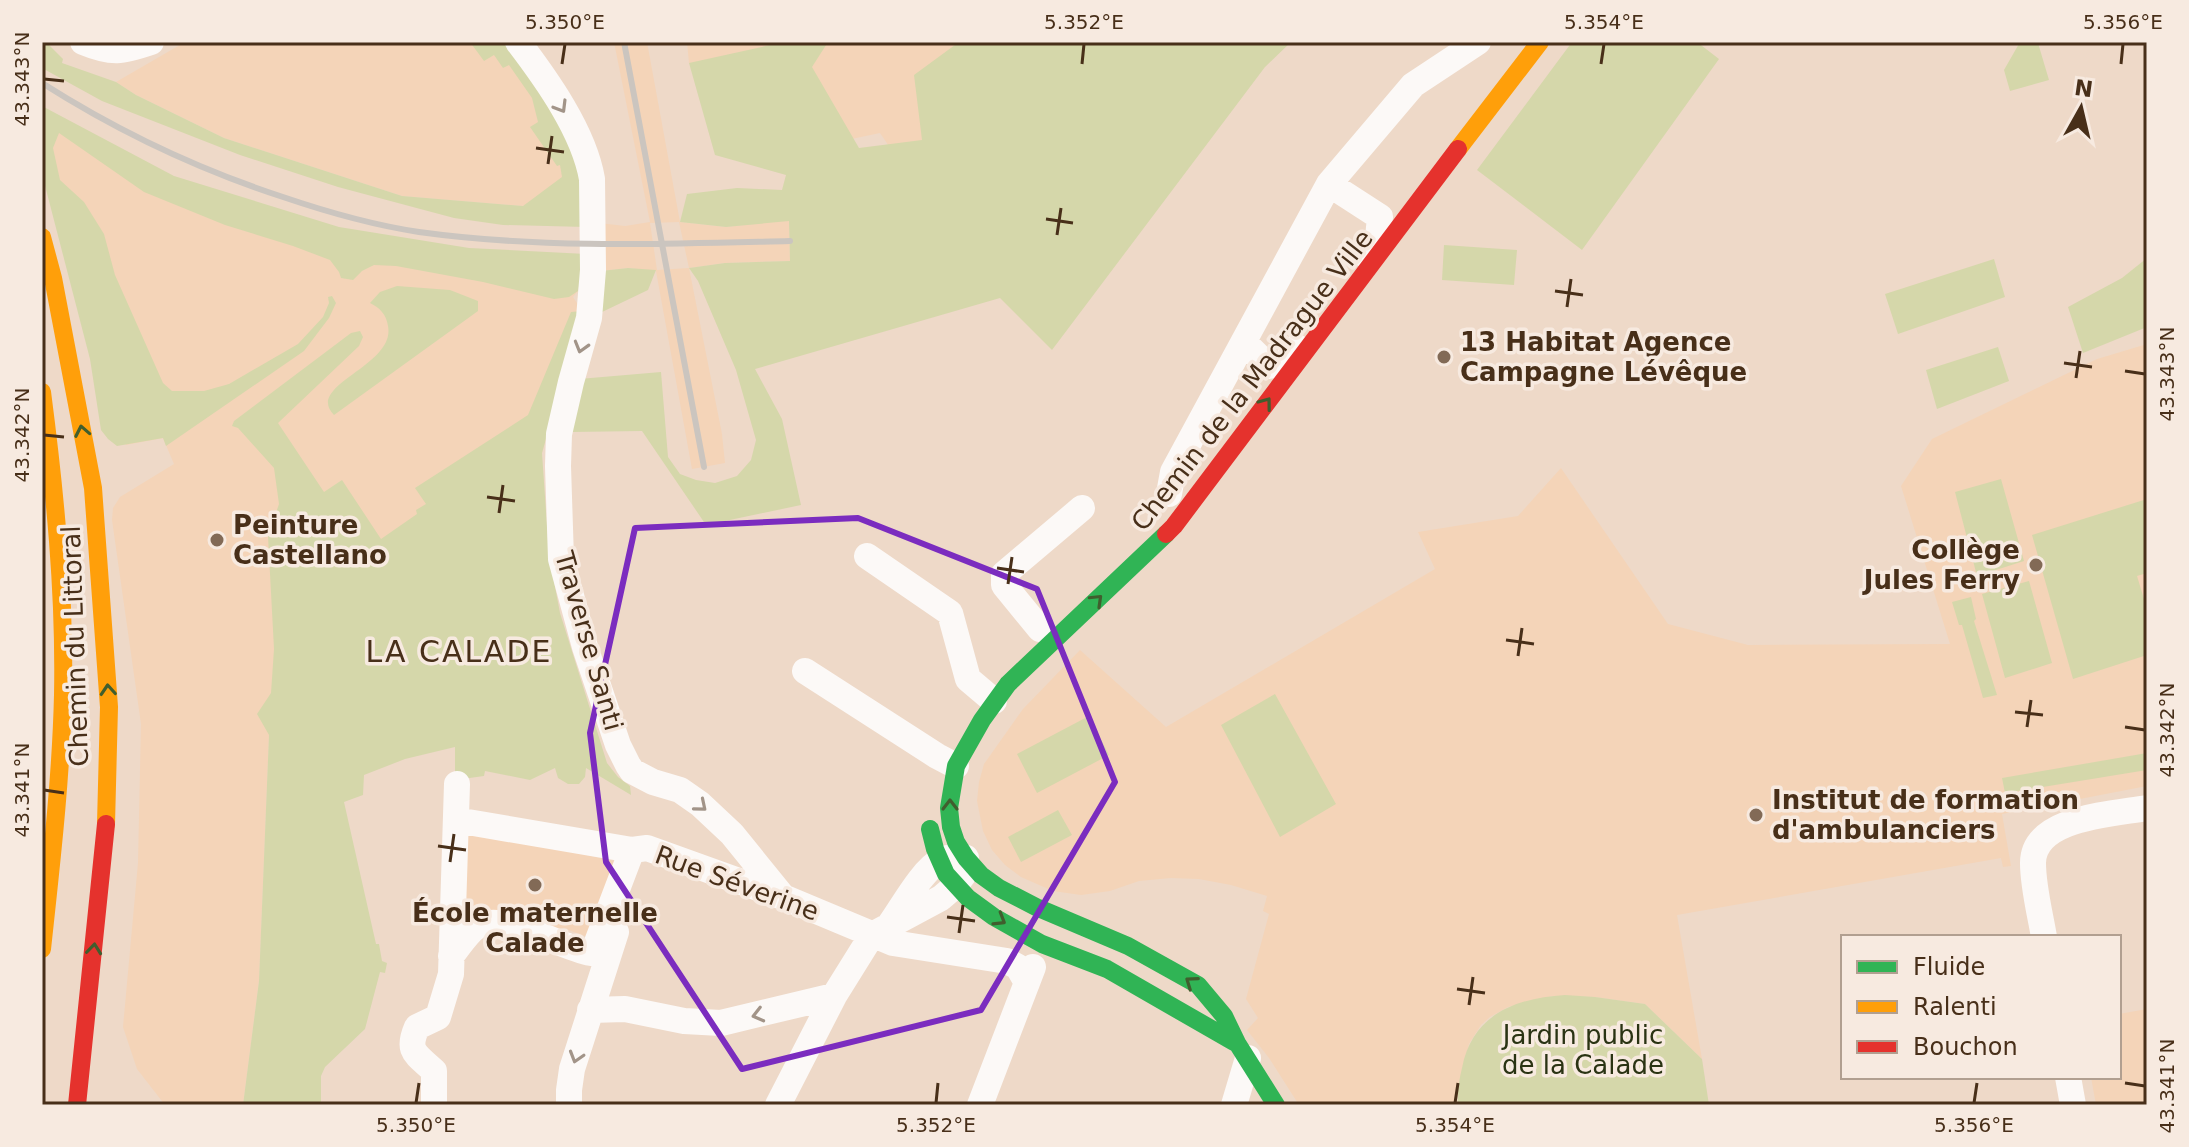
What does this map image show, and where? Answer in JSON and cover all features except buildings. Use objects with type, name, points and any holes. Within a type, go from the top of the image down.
[{"type":"main road","name":"Chemin de la Madrague Ville","points":[[1276,1105],[1224,1016],[1198,985],[1128,946],[999,888],[981,875],[956,842],[943,757],[982,691],[1008,684],[1174,526],[1173,502],[1330,318],[1540,42]]},
{"type":"main road","name":"Chemin de la Madrague Ville","points":[[1347,260],[1386,208]]},
{"type":"main road","name":"Chemin du Littoral","points":[[42,237],[53,278],[93,488],[108,693],[106,832],[77,1105]]},
{"type":"main road","name":"Chemin de la Madrague Ville","points":[[1264,371],[1296,328]]},
{"type":"main road","points":[[42,392],[62,574],[63,693],[59,779],[42,949]]},
{"type":"main road","name":"Chemin de la Madrague Ville","points":[[929,813],[929,826],[946,874],[955,886],[994,917],[1042,944],[1107,969],[1243,1050]]},
{"type":"street","points":[[83,42],[104,51],[133,49],[151,42]]},
{"type":"street","name":"Traverse Santi","points":[[518,42],[566,115],[590,164],[592,179],[593,270],[589,318],[559,434],[558,466],[561,559],[585,647],[618,745],[632,771],[653,782],[680,790],[700,804],[732,834],[783,897]]},
{"type":"street","points":[[1173,502],[1173,472],[1329,184],[1413,85],[1478,42]]},
{"type":"street","points":[[1329,184],[1386,208],[1378,238],[1354,270],[1347,295]]},
{"type":"street","points":[[1244,342],[1264,371],[1284,364],[1314,325],[1330,318]]},
{"type":"street","points":[[1173,502],[1196,480],[1222,442],[1220,428]]},
{"type":"street","points":[[1039,629],[1004,585],[1004,574],[1082,508]]},
{"type":"street","points":[[867,556],[950,613],[968,679],[982,691]]},
{"type":"street","points":[[805,671],[943,757]]},
{"type":"street","points":[[434,1105],[434,1071],[412,1051],[411,1041],[417,1027],[438,1017],[451,974],[457,784]]},
{"type":"street","points":[[2044,935],[2033,860],[2038,844],[2063,824],[2147,808]]},
{"type":"street","name":"Rue Séverine","points":[[456,820],[639,849],[881,930]]},
{"type":"street","points":[[451,956],[478,926],[496,921],[591,953],[639,849]]},
{"type":"street","points":[[569,1105],[572,1069],[639,849]]},
{"type":"street","points":[[778,1105],[834,996],[881,930],[939,861],[950,857],[966,858],[964,874],[941,898],[881,930]]},
{"type":"street","points":[[980,1105],[1042,944],[1057,916]]},
{"type":"street","points":[[881,930],[893,943],[1007,961],[1018,967],[1027,983]]},
{"type":"street","points":[[590,1010],[625,1009],[684,1021],[721,1023],[834,996]]},
{"type":"street","points":[[87,1027],[89,1069],[99,1105]]},
{"type":"street","points":[[1234,1105],[1243,1050]]},
{"type":"street","points":[[2068,1079],[2073,1105]]},
{"type":"highlighted area","points":[[858,518],[1037,589],[1115,782],[981,1010],[742,1069],[606,862],[590,733],[635,528]]},
{"type":"shaded area","points":[[185,42],[508,42],[550,102],[565,182],[523,206],[402,196],[224,138],[116,82]]},
{"type":"shaded area","points":[[614,42],[647,42],[680,222],[726,227],[789,220],[790,261],[725,263],[689,268],[725,463],[692,469],[656,271],[628,268],[601,271],[599,223],[625,226],[650,222]],"holes":[[[679,222],[689,268],[657,270],[650,223]]]},
{"type":"shaded area","points":[[687,42],[1154,42],[906,171],[880,133],[842,141],[689,63]]},
{"type":"shaded area","points":[[42,113],[166,195],[578,291],[573,297],[582,311],[542,453],[269,735],[259,981],[243,1105],[165,1105],[137,1069],[123,1027],[138,863],[141,724],[112,520],[113,508],[120,497],[174,464],[163,438],[126,445]]},
{"type":"shaded area","points":[[2147,344],[2147,786],[2002,814],[2011,866],[2003,867],[2001,858],[1677,915],[1702,1059],[1645,1004],[1595,997],[1553,996],[1508,1007],[1481,1025],[1469,1044],[1458,1105],[1299,1105],[1247,1030],[1258,1018],[1246,999],[1269,914],[1263,911],[1267,896],[1199,879],[1171,878],[1139,881],[1110,891],[1081,895],[1053,891],[1021,877],[1005,865],[992,850],[983,831],[977,801],[984,764],[1023,709],[1080,650],[1166,727],[1435,569],[1418,532],[1518,516],[1561,468],[1668,624],[1748,645],[1950,644],[1901,486],[1932,439],[2097,359]]},
{"type":"shaded area","name":"École maternelle Calade","points":[[465,829],[619,862],[590,938],[563,928],[559,935],[537,927],[540,919],[514,909],[511,916],[458,926]]},
{"type":"shaded area","points":[[2147,1009],[2147,1105],[2096,1105],[2091,1079],[2121,1079],[2121,1014]]},
{"type":"green space","points":[[42,42],[46,42],[63,59],[62,63],[116,82],[224,138],[402,196],[523,206],[562,177],[560,165],[557,166],[530,127],[538,122],[532,98],[509,65],[503,68],[494,55],[484,61],[470,42],[508,42],[579,157],[586,227],[503,225],[454,218],[338,187],[240,155],[102,101],[42,68]]},
{"type":"green space","points":[[784,42],[828,42],[812,67],[859,148],[922,140],[914,75],[959,42],[1291,42],[1265,67],[1052,350],[1000,298],[755,369],[782,419],[801,505],[706,525],[642,431],[571,432],[579,379],[661,372],[668,457],[680,474],[715,483],[737,476],[751,460],[756,440],[736,370],[698,281],[689,268],[725,263],[790,261],[789,221],[726,227],[680,222],[687,194],[737,188],[782,190],[786,175],[715,155],[689,63]]},
{"type":"green space","points":[[1572,42],[1697,42],[1719,59],[1582,250],[1477,170]]},
{"type":"green space","points":[[2020,42],[2038,43],[2049,80],[2010,91],[2004,70]]},
{"type":"green space","points":[[42,106],[174,176],[339,227],[469,248],[586,254],[578,291],[569,297],[554,299],[396,266],[374,265],[353,280],[341,278],[330,260],[225,225],[144,192],[59,133],[53,148],[60,180],[84,202],[104,234],[115,275],[163,383],[172,391],[204,391],[229,384],[298,344],[323,317],[329,303],[328,297],[332,296],[336,303],[329,318],[304,351],[166,446],[163,438],[117,446],[101,430],[90,359],[42,174]]},
{"type":"green space","points":[[1444,245],[1517,250],[1514,285],[1442,280]]},
{"type":"green space","points":[[2147,258],[2147,327],[2083,353],[2068,307],[2122,278]]},
{"type":"green space","points":[[1994,259],[2005,297],[1898,334],[1885,294]]},
{"type":"green space","points":[[628,268],[656,270],[648,290],[600,313],[601,271]]},
{"type":"green space","points":[[397,286],[450,290],[478,301],[478,311],[334,415],[328,404],[331,394],[379,353],[387,340],[386,318],[380,309],[370,303],[380,292]]},
{"type":"green space","points":[[582,311],[542,453],[549,555],[560,613],[607,763],[630,786],[631,795],[586,768],[585,777],[579,784],[568,784],[558,778],[555,768],[530,780],[485,771],[484,776],[455,780],[455,747],[405,759],[364,775],[363,795],[344,802],[376,944],[379,944],[382,961],[387,963],[385,973],[380,972],[365,1029],[325,1067],[321,1076],[321,1105],[243,1105],[259,981],[269,735],[257,714],[271,693],[274,649],[268,536],[279,504],[274,468],[238,428],[232,426],[234,421],[351,333],[360,331],[363,337],[359,346],[278,423],[324,492],[342,480],[381,539],[426,504],[415,488],[528,415],[571,312]]},
{"type":"green space","points":[[1998,347],[2009,381],[1937,409],[1926,370]]},
{"type":"green space","points":[[2001,479],[2024,561],[1977,576],[1955,492]]},
{"type":"green space","points":[[2147,499],[2147,573],[2137,576],[2147,609],[2147,655],[2073,679],[2032,535]]},
{"type":"green space","points":[[2029,581],[2052,663],[2005,678],[1982,594]]},
{"type":"green space","points":[[1971,597],[1974,621],[1997,695],[1983,698],[1962,625],[1959,625],[1952,602]]},
{"type":"green space","points":[[1275,694],[1336,804],[1280,837],[1221,725]]},
{"type":"green space","points":[[1089,716],[1109,755],[1037,793],[1017,754]]},
{"type":"green space","points":[[2147,753],[2147,770],[2005,793],[2002,778]]},
{"type":"green space","points":[[1058,810],[1072,835],[1021,862],[1008,837]]},
{"type":"green space","name":"Jardin public de la Calade","points":[[1565,995],[1645,1004],[1702,1059],[1709,1105],[1458,1105],[1459,1082],[1467,1050],[1486,1022],[1513,1005]]},
{"type":"railway","points":[[624,42],[704,467]]},
{"type":"railway","points":[[42,83],[100,118],[189,162],[300,203],[385,226],[465,237],[558,243],[790,241]]},
{"type":"traffic: fast","points":[[1166,534],[1008,684],[982,720],[956,766],[949,808],[951,827],[966,858],[981,875],[999,888],[1128,946],[1198,985],[1224,1016],[1276,1105]]},
{"type":"traffic: fast","points":[[930,829],[946,874],[968,898],[994,917],[1042,944],[1107,969],[1234,1042]]},
{"type":"traffic: slow","points":[[1458,149],[1540,42]]},
{"type":"traffic: slow","points":[[42,237],[53,278],[93,488],[109,707],[106,824]]},
{"type":"traffic: slow","points":[[42,392],[58,543],[63,657],[58,791],[42,949]]},
{"type":"traffic: jam","points":[[1166,534],[1458,149]]},
{"type":"traffic: jam","points":[[77,1105],[106,824]]},
{"type":"place","name":"13 Habitat Agence Campagne Lévêque","points":[[1444,357]]},
{"type":"place","name":"Peinture Castellano","points":[[217,540]]},
{"type":"place","name":"Collège Jules Ferry","points":[[2036,565]]},
{"type":"place","name":"Institut de formation d'ambulanciers","points":[[1756,815]]},
{"type":"place","name":"École maternelle Calade","points":[[535,885]]},
{"type":"district","name":"LA CALADE","points":[[459,652]]}]
